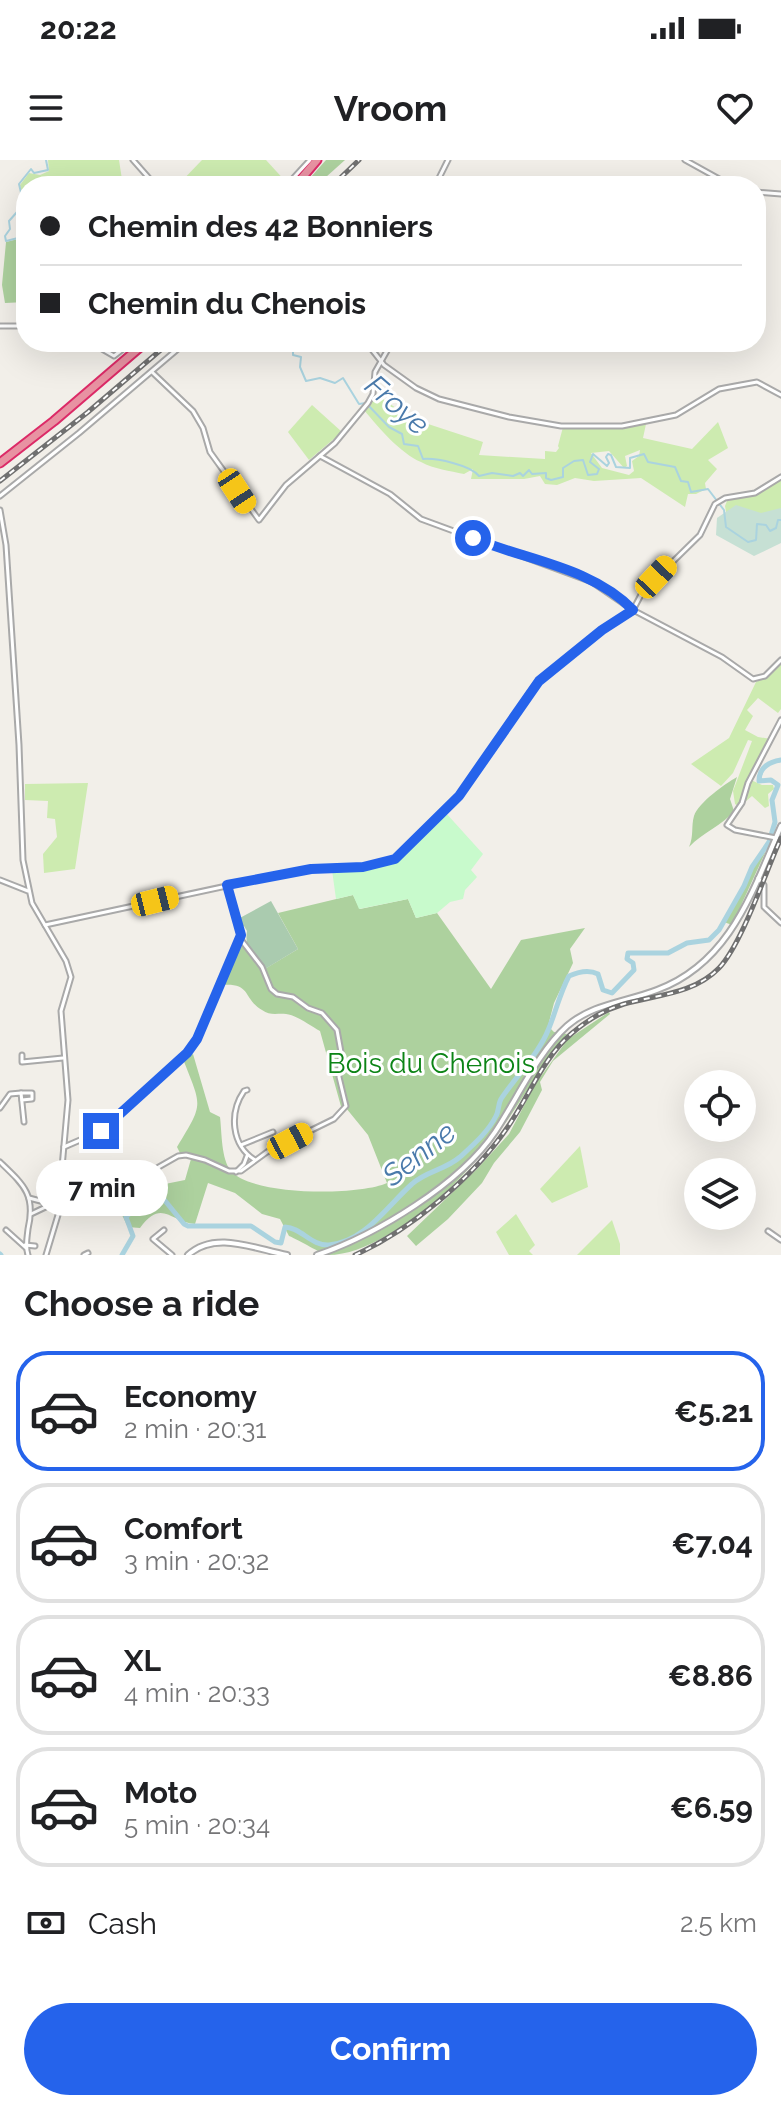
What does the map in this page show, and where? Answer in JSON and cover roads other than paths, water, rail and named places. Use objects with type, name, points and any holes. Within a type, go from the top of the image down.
[{"type":"highway","points":[[306,176],[320,160]]},
{"type":"highway","points":[[0,460],[128,352]]},
{"type":"highway","points":[[0,460],[54,421],[134,352]]},
{"type":"street","points":[[133,160],[147,176]]},
{"type":"street","points":[[295,176],[310,160]]},
{"type":"street","points":[[685,160],[714,176]]},
{"type":"street","points":[[0,496],[175,352]]},
{"type":"street","points":[[373,352],[380,361],[416,388],[439,399],[561,426],[622,426],[676,415],[719,389],[757,382],[781,395]]},
{"type":"street","points":[[152,372],[193,411],[203,428],[210,452],[256,519],[261,520],[286,485],[340,437],[367,404],[386,352]]},
{"type":"street","points":[[320,456],[390,494],[416,517],[577,575],[611,593],[633,610],[697,642],[753,679],[765,676],[781,660]]},
{"type":"street","points":[[45,925],[311,869],[363,867],[395,859],[459,796],[539,681],[602,630],[633,610],[643,591],[700,535],[716,503],[755,493],[781,477]]},
{"type":"street","points":[[0,510],[6,545],[21,770],[22,853],[28,891],[70,974],[61,1011],[68,1094],[60,1190],[56,1203],[59,1219],[46,1255]]},
{"type":"street","points":[[772,837],[735,830],[727,825],[742,803],[748,783],[781,720]]},
{"type":"street","points":[[317,1255],[367,1234],[455,1176],[493,1135],[560,1033],[584,1014],[658,990],[703,963],[736,926],[772,837],[781,826]]},
{"type":"street","points":[[758,878],[764,885],[764,907],[781,923]]},
{"type":"street","points":[[0,880],[28,891]]},
{"type":"street","points":[[29,1198],[56,1203],[86,1201],[101,1192],[120,1189],[178,1156],[205,1160],[236,1172],[334,1119],[344,1110],[339,1077],[340,1043],[332,1022],[293,997],[273,992],[262,967],[244,946],[227,885]]},
{"type":"street","points":[[64,1147],[101,1131],[187,1053],[197,1039],[241,935]]},
{"type":"street","points":[[22,1055],[22,1062],[63,1058]]},
{"type":"street","points":[[247,1090],[239,1097],[234,1112],[235,1132],[247,1156],[255,1160]]},
{"type":"street","points":[[21,1093],[24,1122]]},
{"type":"street","points":[[0,1108],[10,1094],[32,1093],[32,1099],[22,1100]]},
{"type":"street","points":[[241,1145],[273,1132]]},
{"type":"street","points":[[236,1172],[247,1156]]},
{"type":"street","points":[[0,1162],[26,1187],[31,1214],[26,1247],[28,1255]]},
{"type":"street","points":[[31,1214],[56,1203]]},
{"type":"street","points":[[6,1230],[26,1247],[35,1246]]},
{"type":"street","points":[[164,1230],[153,1239],[172,1255]]},
{"type":"street","points":[[768,1231],[781,1240]]},
{"type":"street","points":[[188,1255],[210,1243],[251,1248],[262,1254],[287,1255]]},
{"type":"street","points":[[311,1255],[326,1252]]},
{"type":"waterway","name":"Froye","points":[[25,176],[31,169],[34,173],[48,170],[46,160]]},
{"type":"waterway","name":"Froye","points":[[16,213],[9,221],[10,229],[5,236],[6,241],[16,238]]},
{"type":"waterway","name":"Froye","points":[[293,352],[293,355],[301,357],[300,367],[306,381],[320,378],[335,383],[343,378],[359,404],[366,403],[389,427],[402,434],[404,444],[418,446],[423,459],[453,463],[479,476],[492,473],[513,476],[520,473],[523,476],[529,470],[532,474],[546,473],[546,478],[551,480],[563,477],[563,468],[574,461],[583,460],[588,475],[597,474],[599,469],[590,462],[593,454],[607,466],[608,454],[616,467],[630,468],[630,458],[644,454],[648,462],[675,467],[681,481],[688,482],[691,492],[708,489],[724,510],[726,527],[748,542],[756,540],[757,524],[766,525],[770,531],[781,520]]},
{"type":"waterway","name":"Senne","points":[[122,1255],[133,1236],[126,1217],[150,1195],[162,1197],[188,1226],[251,1226],[281,1243],[285,1227],[297,1230],[323,1245],[342,1242],[365,1230],[412,1184],[454,1161],[485,1133],[496,1116],[501,1099],[545,1038],[569,976],[594,972],[598,974],[603,990],[612,993],[634,970],[633,963],[627,959],[628,953],[668,953],[687,943],[709,940],[719,930],[752,867],[769,842],[775,822],[772,800],[778,785],[771,780],[759,781],[759,776],[766,766],[781,760]]},
{"type":"railway","points":[[342,176],[359,160]]},
{"type":"railway","points":[[0,481],[158,352]]},
{"type":"railway","points":[[355,1255],[418,1217],[476,1166],[507,1128],[552,1055],[577,1029],[617,1006],[698,983],[719,968],[745,925],[781,838]]},
{"type":"park label","name":"Bois du Chenois","points":[[431,1063]]}]
